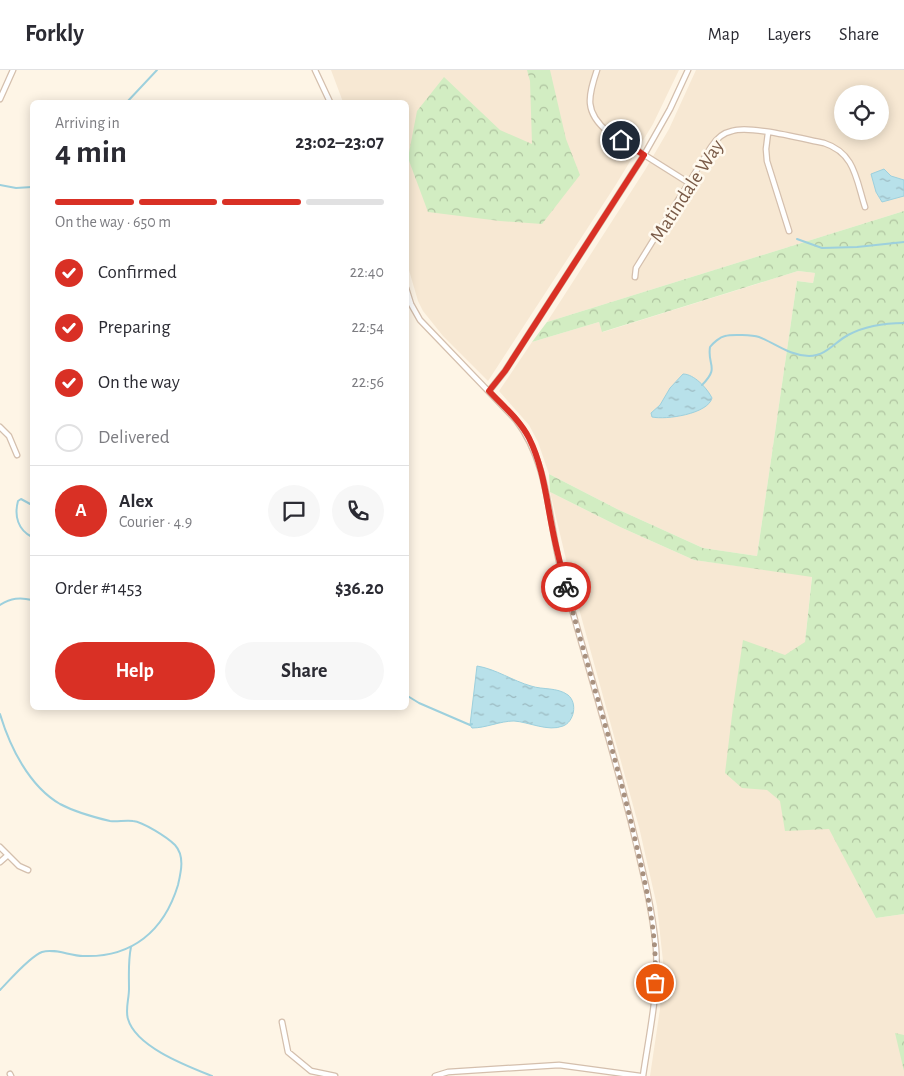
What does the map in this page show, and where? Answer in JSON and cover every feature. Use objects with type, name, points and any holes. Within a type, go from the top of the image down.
[{"type":"street","points":[[0,100],[12,70]]},
{"type":"street","points":[[316,70],[329,100]]},
{"type":"street","points":[[597,70],[590,89],[589,100],[591,112],[598,124],[689,183]]},
{"type":"street","points":[[489,391],[505,371],[644,155],[670,109],[688,70]]},
{"type":"street","name":"Matindale Way","points":[[635,276],[636,268],[716,140],[723,134],[740,129],[824,142],[834,146],[844,152],[849,159],[865,207]]},
{"type":"street","points":[[768,133],[767,161],[789,231]]},
{"type":"street","points":[[409,296],[415,312],[425,325],[523,428],[537,457],[560,567],[626,799],[648,894],[656,961],[655,995],[641,1076],[559,1065],[448,1072],[435,1076]]},
{"type":"street","points":[[0,427],[9,436],[18,454]]},
{"type":"street","points":[[0,847],[19,866],[28,870]]},
{"type":"street","points":[[0,862],[8,855]]},
{"type":"street","points":[[282,1022],[288,1052],[311,1071],[335,1076]]},
{"type":"shaded area","points":[[331,70],[679,70],[653,124],[615,186],[488,381],[443,336],[423,311],[409,270],[409,100],[342,100]]},
{"type":"shaded area","points":[[696,70],[904,70],[904,211],[547,322],[645,170],[669,129]]},
{"type":"shaded area","points":[[798,271],[815,273],[813,283],[797,281],[757,556],[703,548],[617,509],[549,474],[538,442],[529,425],[499,391],[532,342],[599,322],[603,332]]},
{"type":"shaded area","points":[[550,492],[620,527],[694,560],[812,576],[805,642],[798,767],[876,918],[904,914],[904,1076],[650,1076],[660,1009],[663,961],[657,906],[639,827],[570,576]]},
{"type":"green space","points":[[527,70],[550,70],[566,139],[580,175],[542,224],[428,212],[409,161],[417,111],[444,77],[500,130],[532,144],[530,81]]},
{"type":"green space","points":[[904,211],[904,914],[876,918],[829,829],[785,831],[780,801],[767,790],[742,788],[725,773],[743,640],[785,655],[805,642],[812,577],[694,560],[620,527],[550,492],[549,474],[617,509],[703,548],[757,556],[797,281],[813,283],[815,273],[798,271],[602,332],[599,322],[532,342],[547,322]]},
{"type":"green space","points":[[895,1033],[904,1035],[904,1071]]},
{"type":"water","points":[[884,169],[891,176],[904,180],[904,196],[882,202],[876,192],[871,174]]},
{"type":"water","points":[[683,374],[691,376],[704,386],[712,398],[709,404],[686,415],[667,418],[652,417],[651,413],[660,405],[670,388]]},
{"type":"water","points":[[477,666],[531,686],[564,692],[571,698],[574,707],[570,721],[557,728],[514,721],[472,728],[470,725]]},
{"type":"waterway","points":[[129,100],[157,70]]},
{"type":"waterway","points":[[0,185],[16,188],[30,187]]},
{"type":"waterway","points":[[797,239],[822,248],[857,247],[904,242]]},
{"type":"waterway","points":[[702,385],[712,370],[710,347],[717,340],[728,335],[756,336],[789,351],[809,356],[820,354],[843,338],[861,329],[882,324],[904,323]]},
{"type":"waterway","points":[[30,504],[21,499],[18,501],[17,512],[20,526],[30,536]]},
{"type":"waterway","points":[[0,605],[16,599],[30,600]]},
{"type":"waterway","points":[[409,697],[470,725],[472,724]]},
{"type":"waterway","points":[[0,714],[9,739],[22,765],[39,787],[49,796],[60,804],[78,812],[110,821],[133,821],[149,827],[175,845],[181,859],[178,885],[172,901],[155,928],[144,938],[131,947],[101,955],[78,956],[52,951],[42,952],[26,964],[0,990]]},
{"type":"waterway","points":[[131,947],[127,1012],[133,1029],[152,1047],[189,1067],[212,1076]]},
{"type":"way so far","points":[[566,587],[626,799],[642,867],[654,937],[655,983]]},
{"type":"route","points":[[566,587],[554,542],[544,481],[537,457],[523,428],[489,391],[505,371],[644,155],[621,140]]}]
